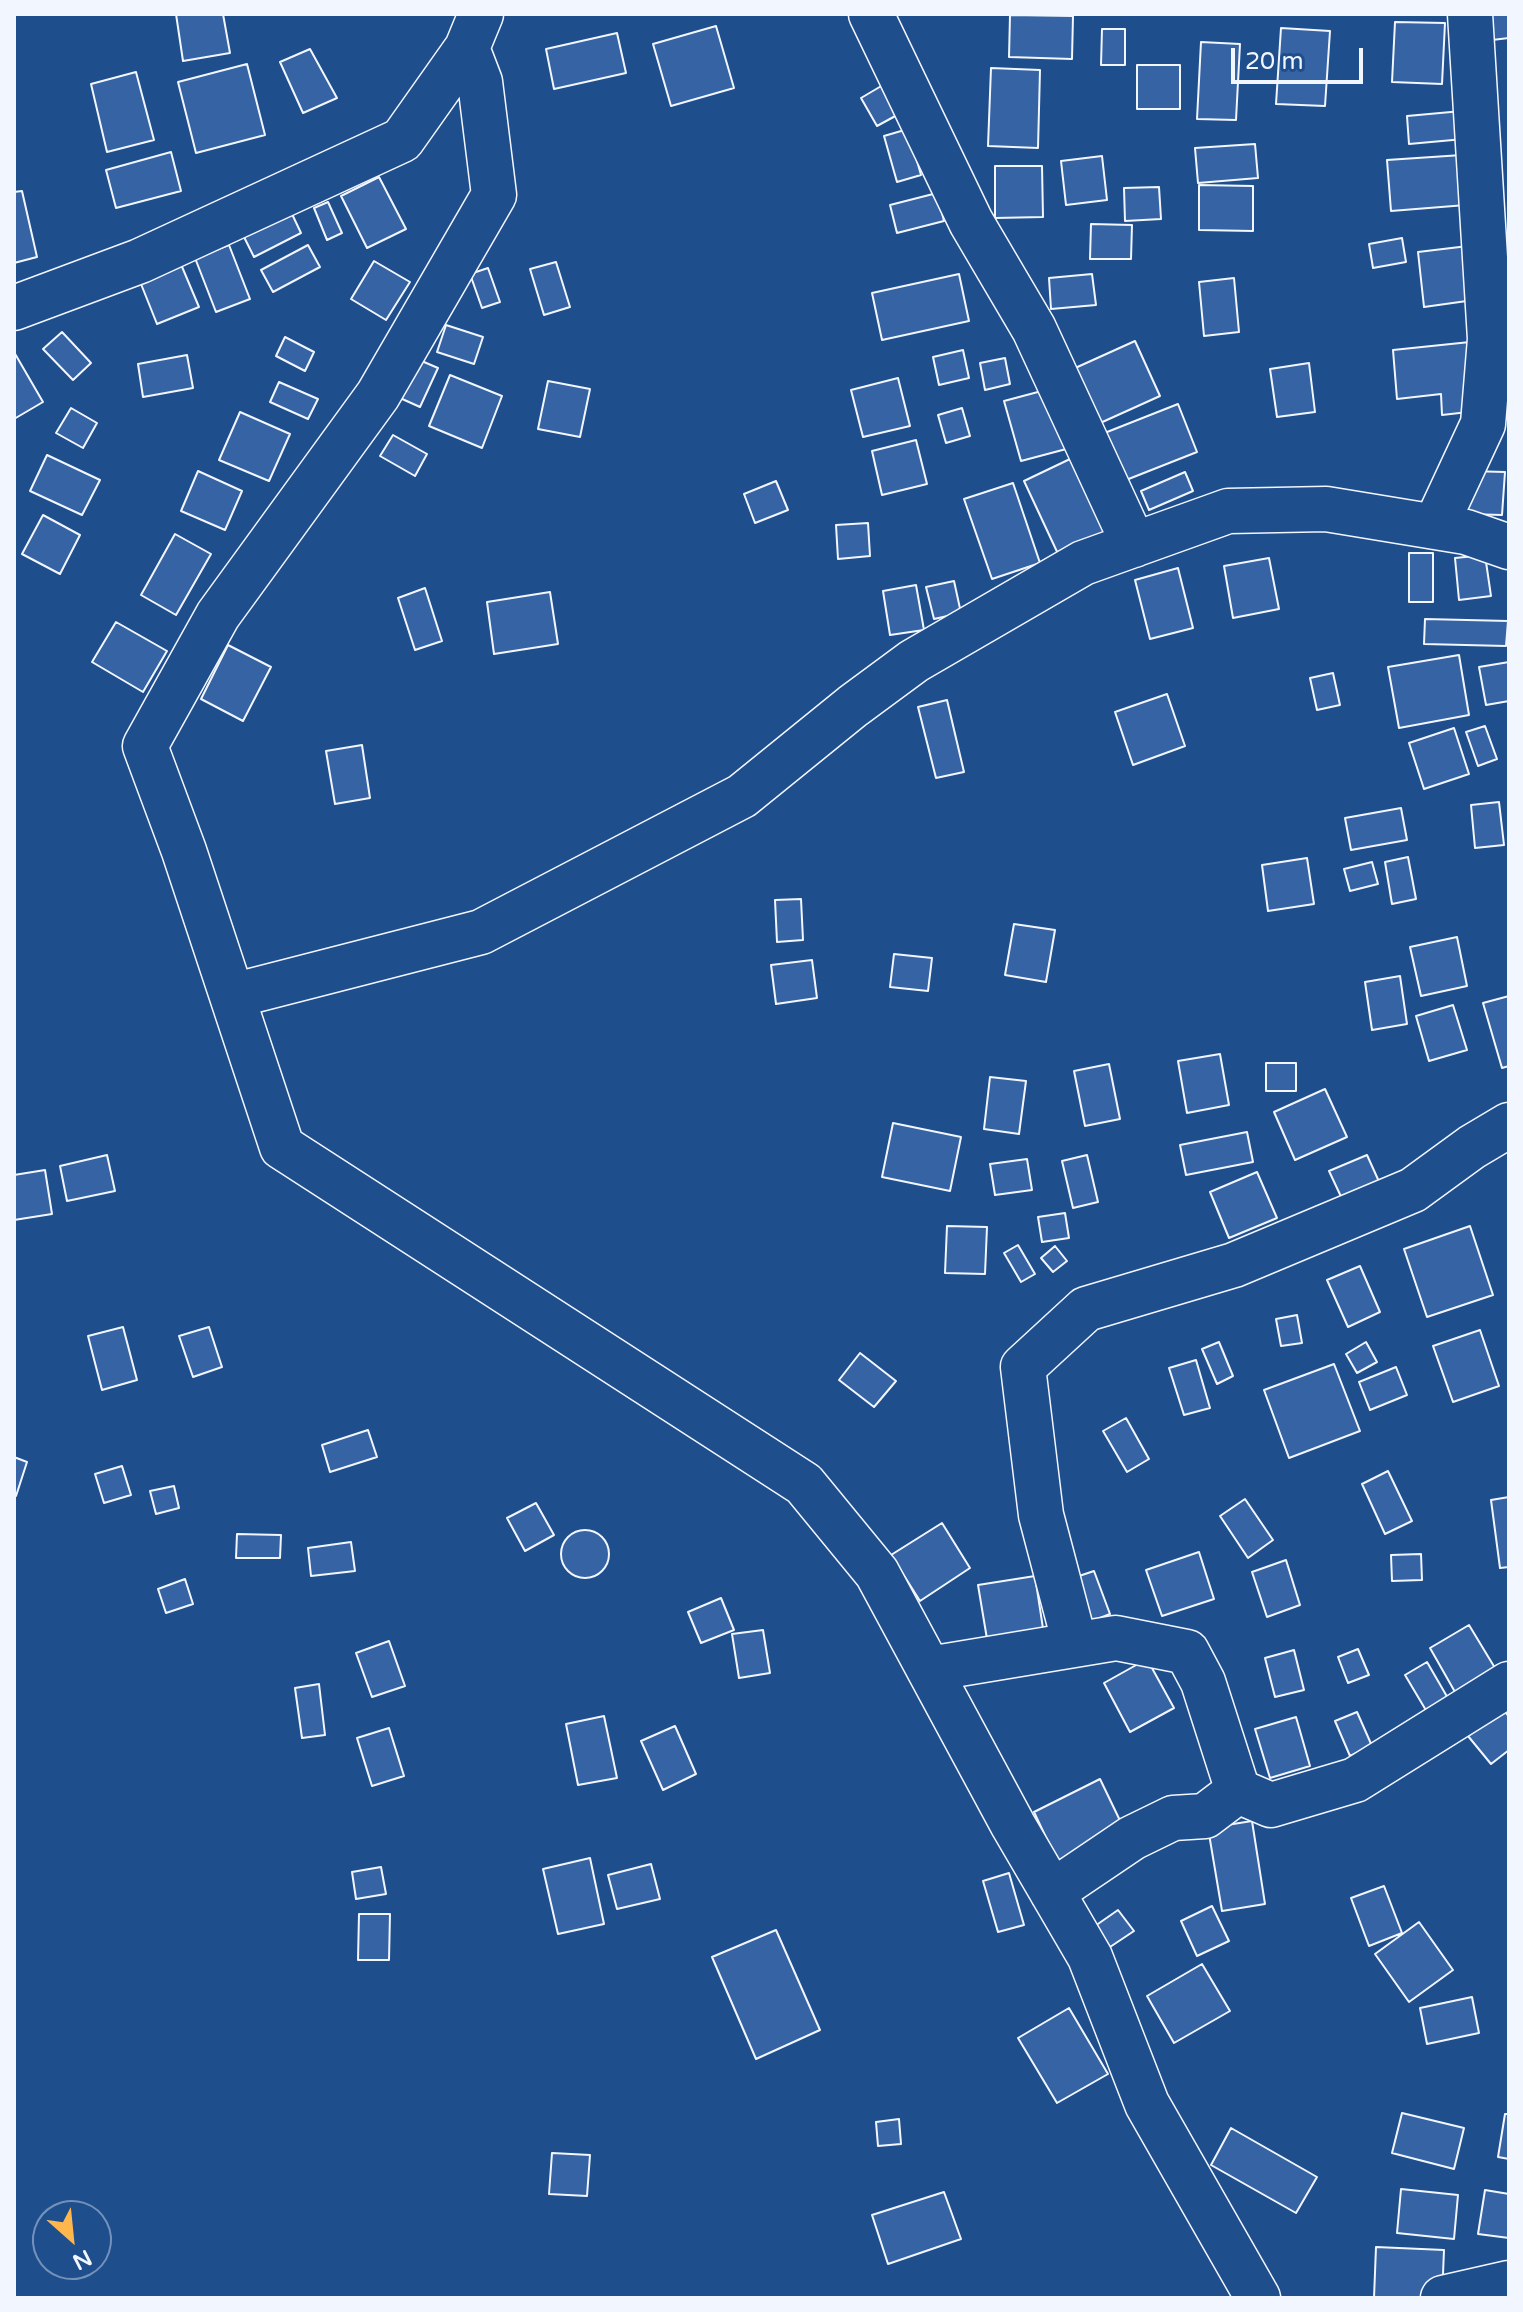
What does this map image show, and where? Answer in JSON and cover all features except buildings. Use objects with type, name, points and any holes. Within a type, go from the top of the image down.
[{"type":"street","points":[[871,14],[971,222],[1034,329],[1134,545]]},
{"type":"street","points":[[1435,527],[1483,424],[1500,339],[1470,14]]},
{"type":"street","points":[[14,308],[140,261],[402,140],[474,31]]},
{"type":"street","points":[[474,31],[494,195],[378,395],[218,615],[145,746],[184,851],[282,1147],[804,1484],[877,1573],[1090,1957],[1147,2104],[1258,2298]]},
{"type":"street","points":[[232,996],[481,932],[742,796],[914,661],[1083,563],[1228,511],[1326,509],[1466,532],[1509,547]]},
{"type":"street","points":[[1075,1644],[1041,1515],[1023,1367],[1086,1309],[1234,1265],[1413,1190],[1472,1147],[1509,1125]]},
{"type":"street","points":[[929,1669],[1116,1638],[1187,1652],[1203,1682],[1238,1791],[1271,1805],[1355,1780],[1509,1684]]},
{"type":"street","points":[[1052,1892],[1132,1838],[1173,1818],[1205,1816],[1238,1791]]},
{"type":"street","points":[[1443,2298],[1509,2283]]}]
